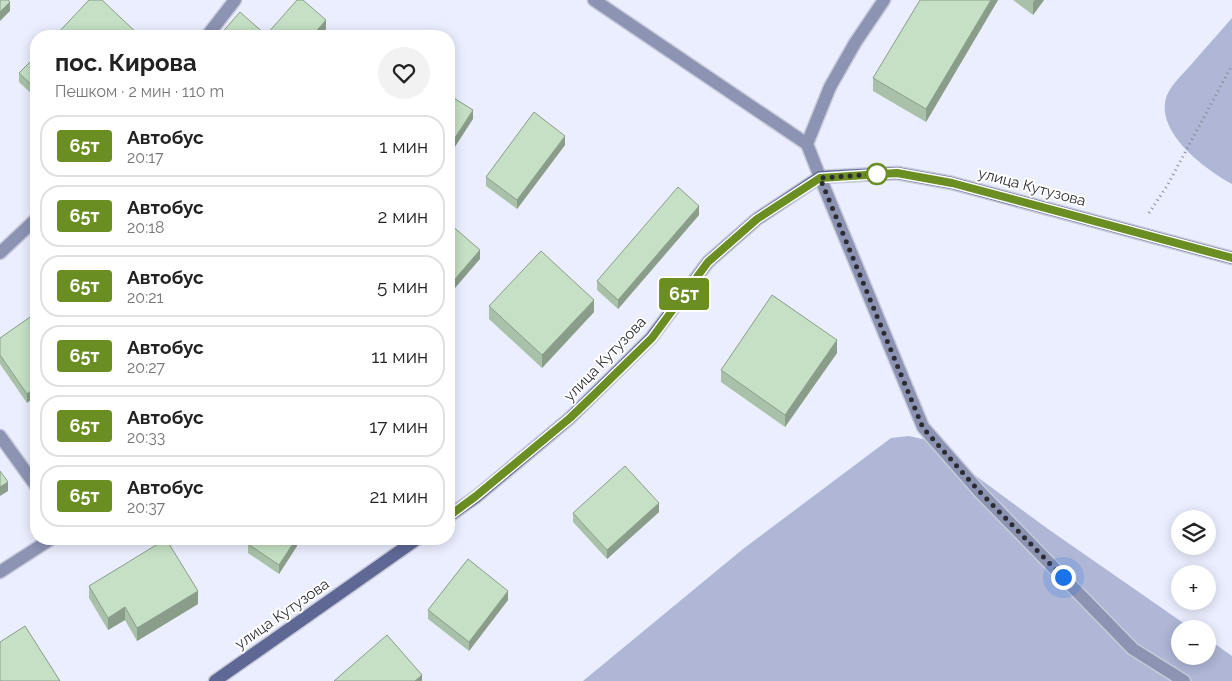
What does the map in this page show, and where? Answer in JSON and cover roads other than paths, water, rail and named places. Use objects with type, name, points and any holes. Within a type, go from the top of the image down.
[{"type":"main road","name":"улица Кутузова","points":[[455,512],[570,418],[652,338],[708,262],[757,219],[820,178],[897,173],[952,183],[1138,231],[1232,258]]},
{"type":"main road","name":"улица Кутузова","points":[[215,681],[408,545]]},
{"type":"street","points":[[212,30],[235,0]]},
{"type":"street","points":[[594,0],[807,144],[923,428],[979,491],[1133,648],[1184,681]]},
{"type":"street","points":[[807,144],[830,87],[855,43],[884,0]]},
{"type":"street","points":[[0,253],[30,225]]},
{"type":"street","points":[[0,436],[30,478]]},
{"type":"street","points":[[0,572],[42,545]]}]
